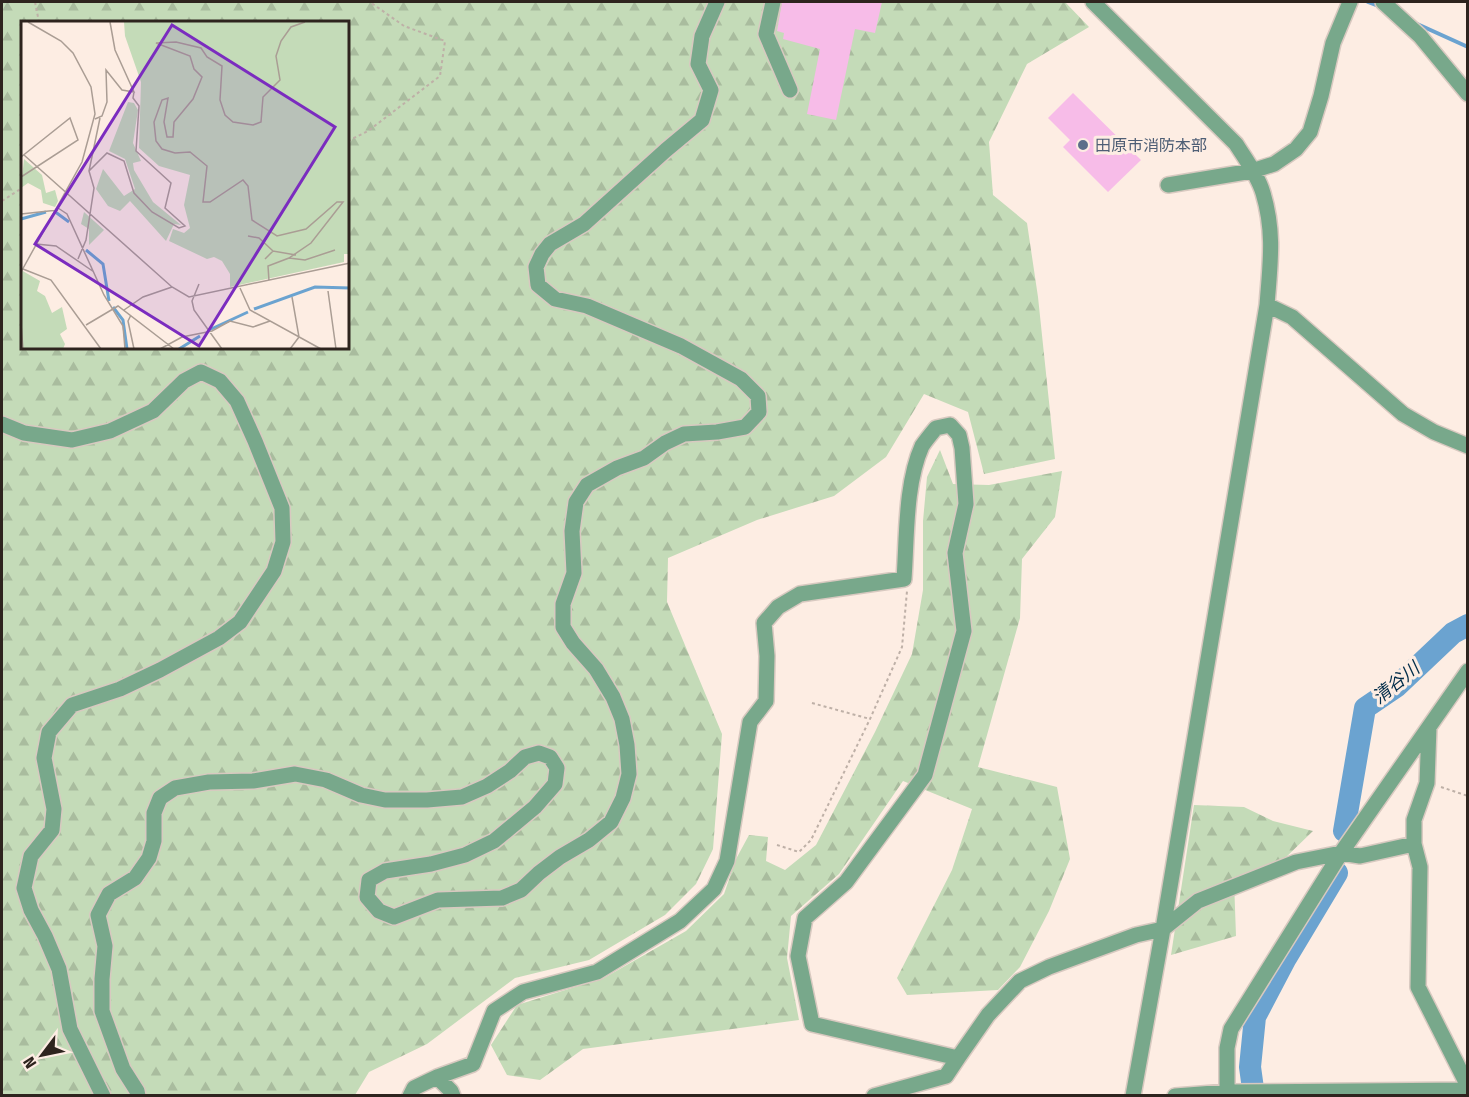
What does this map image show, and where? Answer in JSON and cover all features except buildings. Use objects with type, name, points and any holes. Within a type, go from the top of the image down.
[{"type":"street","points":[[138,1095],[123,1069],[102,1011],[105,946],[98,915],[109,894],[135,878],[148,858],[154,841],[154,813],[160,798],[175,788],[209,782],[253,781],[295,774],[326,780],[361,795],[384,800],[462,797],[487,786],[525,758],[539,753],[550,757],[557,768],[555,784],[535,807],[494,841],[465,855],[431,864],[385,871],[369,880],[367,897],[379,911],[394,917],[438,900],[502,898],[521,890],[560,856],[589,840],[611,822],[623,798],[629,774],[622,719],[613,696],[596,669],[573,643],[563,627],[562,604],[574,573],[572,531],[576,502],[587,485],[617,468],[644,458],[665,442],[684,434],[745,427],[759,412],[758,396],[741,379],[681,346],[587,306],[555,299],[538,285],[536,267],[550,244],[584,224],[702,120],[711,90],[698,64],[702,36],[717,2]]},
{"type":"street","points":[[772,2],[766,34],[790,90]]},
{"type":"street","points":[[1093,2],[1236,144],[1263,192],[1272,245],[1267,305],[1163,929],[1133,1095]]},
{"type":"street","points":[[1168,185],[1252,171],[1274,164],[1296,149],[1310,132],[1333,43],[1350,2]]},
{"type":"street","points":[[1383,2],[1420,36],[1467,94]]},
{"type":"street","points":[[1267,305],[1292,317],[1403,414],[1434,432],[1467,446]]},
{"type":"street","points":[[2,424],[24,433],[72,440],[110,431],[153,411],[184,381],[201,372],[220,381],[237,401],[282,508],[283,542],[274,571],[240,622],[219,638],[160,670],[120,689],[72,705],[49,732],[44,758],[54,809],[52,830],[31,856],[24,888],[31,910],[59,969],[70,1029],[103,1095]]},
{"type":"street","points":[[410,1095],[414,1088],[472,1064],[494,1011],[523,992],[597,972],[680,921],[714,889],[727,861],[750,722],[766,701],[767,656],[764,623],[778,607],[800,594],[904,579],[914,470],[923,444],[936,428],[950,425],[959,435],[962,448],[966,504],[955,553],[964,631],[925,775],[846,882],[805,918],[798,956],[812,1024],[958,1058]]},
{"type":"street","points":[[1234,1093],[1227,1048],[1231,1029],[1341,853],[1467,671]]},
{"type":"street","points":[[1175,1095],[1467,1088],[1418,987],[1420,867],[1414,844],[1414,820],[1427,783],[1429,727]]},
{"type":"street","points":[[874,1095],[946,1076],[988,1015],[1020,981],[1049,967],[1136,935],[1163,929],[1198,901],[1296,862],[1341,853],[1360,856],[1414,844]]},
{"type":"street","points":[[437,1077],[453,1095]]},
{"type":"path","points":[[35,2],[39,21]]},
{"type":"path","points":[[350,140],[368,131],[440,76],[445,41],[404,26],[370,2]]},
{"type":"path","points":[[2,201],[21,190]]},
{"type":"path","points":[[777,845],[799,852],[811,840],[870,719],[902,647],[908,592],[904,579]]},
{"type":"path","points":[[812,703],[870,719]]},
{"type":"path","points":[[1427,783],[1467,796]]},
{"type":"green space","points":[[2,2],[1065,2],[1089,27],[1027,64],[989,142],[993,195],[1027,223],[1038,297],[1055,459],[984,474],[968,412],[924,394],[886,457],[834,496],[757,520],[668,558],[667,602],[722,734],[713,849],[696,884],[665,915],[589,960],[515,978],[427,1044],[369,1072],[355,1095],[2,1096]]},
{"type":"green space","points":[[940,450],[953,484],[989,485],[1062,471],[1055,517],[1022,559],[1020,618],[978,767],[1057,787],[1070,859],[1049,911],[1020,967],[998,990],[907,995],[897,978],[952,870],[972,809],[903,781],[839,874],[791,916],[787,958],[799,1020],[583,1049],[540,1080],[507,1075],[491,1045],[517,1005],[604,978],[686,931],[724,894],[736,859],[749,835],[768,837],[766,861],[785,870],[816,845],[875,732],[912,654],[923,590],[923,521],[927,477]]},
{"type":"green space","points":[[1194,805],[1244,807],[1273,821],[1313,831],[1282,861],[1234,880],[1236,936],[1171,955]]},
{"type":"waterway","points":[[1368,2],[1381,7]]},
{"type":"waterway","points":[[1415,23],[1468,47]]},
{"type":"waterway","name":"清谷川","points":[[1344,831],[1365,708],[1396,687],[1453,633],[1468,625]]},
{"type":"waterway","name":"清谷川","points":[[1254,1096],[1250,1067],[1255,1017],[1286,958],[1337,873]]},
{"type":"place","name":"田原市消防本部","points":[[1083,145]]}]
